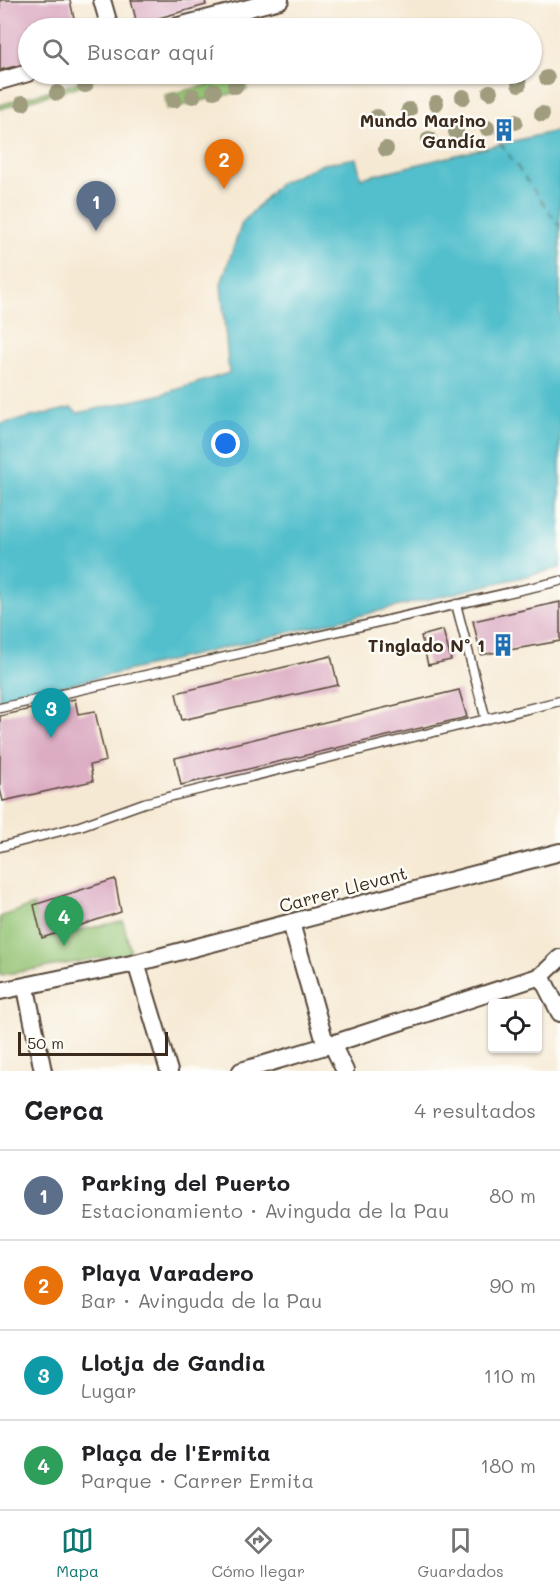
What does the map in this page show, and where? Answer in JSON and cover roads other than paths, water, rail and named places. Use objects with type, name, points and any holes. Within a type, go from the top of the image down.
[{"type":"street","points":[[102,0],[107,18]]},
{"type":"street","points":[[210,18],[280,0]]},
{"type":"street","points":[[0,81],[18,76]]},
{"type":"street","name":"Carrer Llevant","points":[[0,991],[26,988],[136,963],[560,852]]},
{"type":"street","points":[[291,923],[324,1039],[332,1044],[345,1071]]},
{"type":"street","points":[[241,1071],[541,976],[560,958]]},
{"type":"street","points":[[136,963],[169,1071]]},
{"type":"street","points":[[541,976],[560,1013]]},
{"type":"street","points":[[26,988],[43,1071]]},
{"type":"lane","points":[[0,708],[560,581]]},
{"type":"lane","points":[[456,604],[486,720]]},
{"type":"lane","points":[[0,847],[80,826],[144,803],[560,701]]},
{"type":"water","points":[[560,130],[560,568],[0,701],[0,424],[71,408],[78,413],[159,395],[229,373],[221,284],[242,223],[280,183],[323,164],[356,158],[361,178]]},
{"type":"place","name":"Mundo Marino Gandía","points":[[504,130]]},
{"type":"place","name":"Playa Varadero","points":[[224,189]]},
{"type":"place","name":"Parking del Puerto","points":[[96,231]]},
{"type":"place","name":"Tinglado Nº 1","points":[[503,645]]},
{"type":"place","name":"Llotja de Gandia","points":[[51,738]]},
{"type":"place","name":"Plaça de l'Ermita","points":[[64,946]]}]
